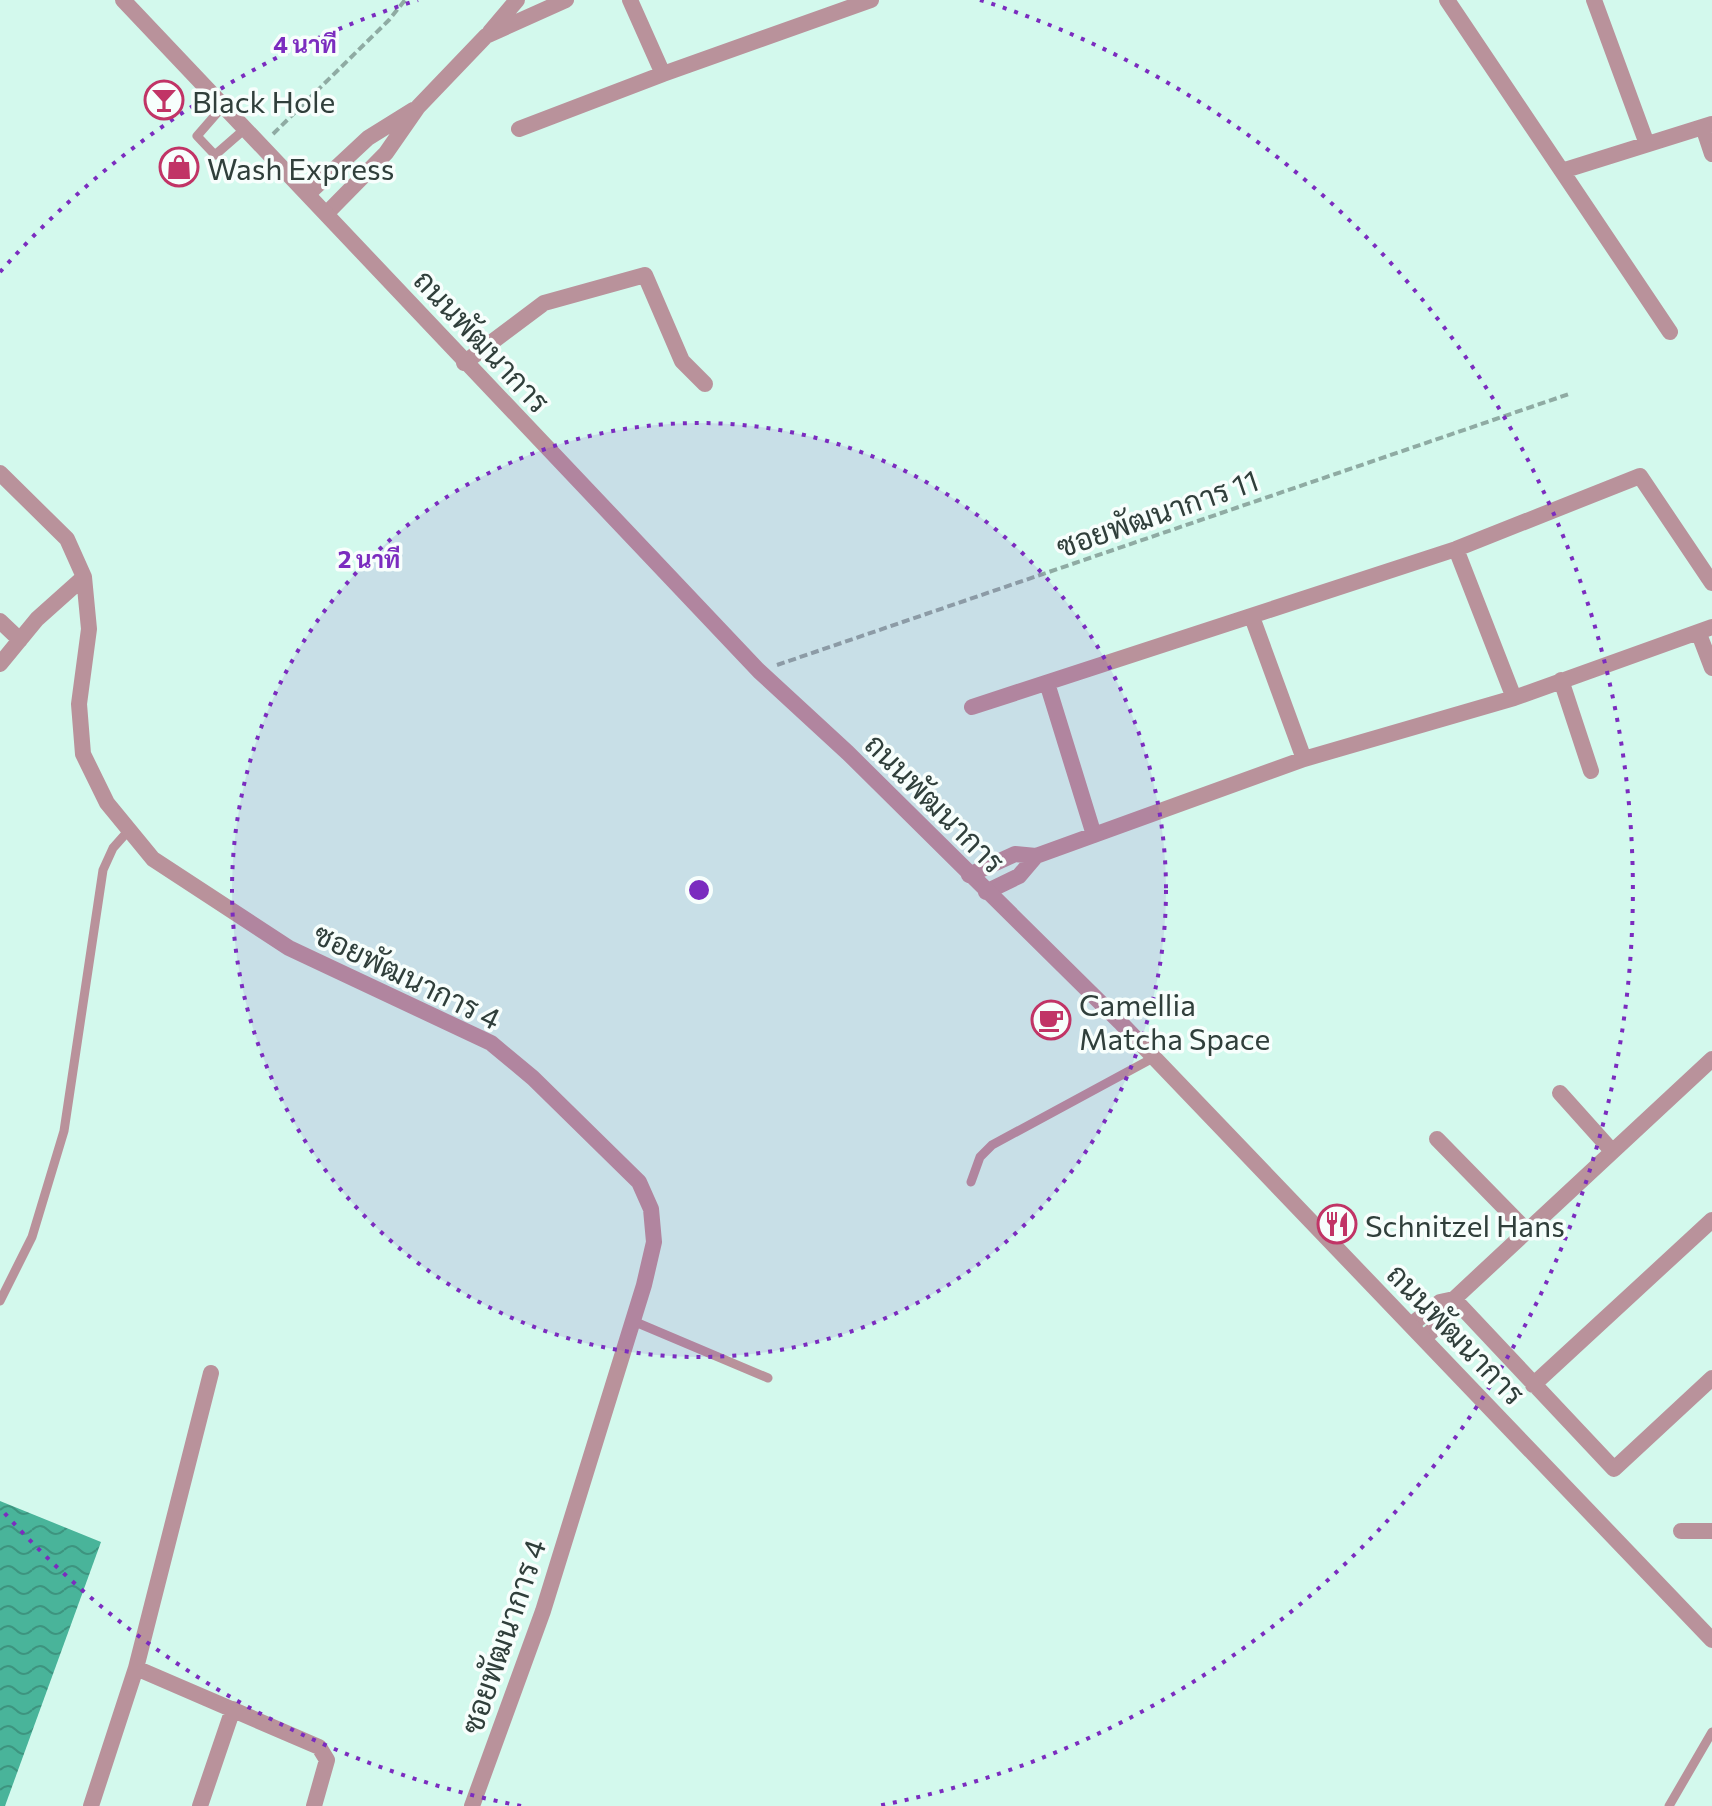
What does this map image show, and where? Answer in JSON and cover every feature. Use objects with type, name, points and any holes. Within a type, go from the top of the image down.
[{"type":"street","name":"ถนนพัฒนาการ","points":[[123,0],[759,671],[848,753],[1153,1058],[1412,1324],[1712,1640]]},
{"type":"street","points":[[327,213],[386,153],[418,107],[517,0]]},
{"type":"street","points":[[486,36],[566,0]]},
{"type":"street","points":[[630,0],[663,74]]},
{"type":"street","points":[[519,129],[871,0]]},
{"type":"street","points":[[1447,0],[1670,332]]},
{"type":"street","points":[[1594,0],[1647,144]]},
{"type":"street","points":[[309,193],[368,138],[418,107]]},
{"type":"street","points":[[1562,171],[1708,126],[1712,154]]},
{"type":"street","points":[[464,363],[544,303],[645,275],[682,361],[705,384]]},
{"type":"street","name":"ซอยพัฒนาการ 4","points":[[0,473],[67,539],[84,577],[89,629],[79,704],[83,754],[107,803],[153,859],[289,948],[491,1043],[639,1182],[651,1209],[654,1242],[633,1321],[543,1611],[472,1806]]},
{"type":"street","points":[[972,707],[1456,549],[1640,476],[1712,583]]},
{"type":"street","points":[[1456,549],[1514,698]]},
{"type":"street","points":[[0,664],[37,619],[84,577]]},
{"type":"street","points":[[1252,617],[1304,759]]},
{"type":"street","points":[[0,621],[20,640]]},
{"type":"street","points":[[969,875],[1015,854],[1036,856],[1304,759],[1514,698],[1705,630],[1712,668]]},
{"type":"street","points":[[1561,680],[1591,771]]},
{"type":"street","points":[[1047,683],[1094,835]]},
{"type":"street","points":[[986,892],[1019,876],[1036,856]]},
{"type":"street","points":[[1424,1338],[1449,1316],[1454,1299],[1712,1059]]},
{"type":"street","points":[[1560,1093],[1612,1151]]},
{"type":"street","points":[[1437,1139],[1526,1230]]},
{"type":"street","points":[[1533,1385],[1712,1220]]},
{"type":"street","points":[[1412,1324],[1440,1302],[1454,1299]]},
{"type":"street","points":[[1454,1299],[1614,1469],[1712,1378]]},
{"type":"street","points":[[91,1806],[136,1668],[211,1373]]},
{"type":"street","points":[[1681,1531],[1712,1531]]},
{"type":"street","points":[[136,1668],[324,1752],[325,1771],[314,1806]]},
{"type":"street","points":[[200,1806],[233,1709]]},
{"type":"lane","points":[[224,105],[197,136],[215,155],[247,128]]},
{"type":"lane","points":[[0,1301],[32,1237],[64,1131],[103,870],[113,848],[129,830]]},
{"type":"lane","points":[[971,1182],[980,1157],[992,1145],[1153,1058]]},
{"type":"lane","points":[[633,1321],[768,1378]]},
{"type":"lane","points":[[1669,1806],[1712,1732]]},
{"type":"path","points":[[262,144],[389,20],[405,0]]},
{"type":"path","name":"ซอยพัฒนาการ 11","points":[[759,671],[1569,394]]},
{"type":"water","points":[[0,1501],[101,1542],[5,1806],[0,1806]]},
{"type":"place","name":"Black Hole","points":[[164,100]]},
{"type":"place","name":"Wash Express","points":[[179,167]]},
{"type":"place","name":"Camellia Matcha Space","points":[[1051,1020]]},
{"type":"place","name":"Schnitzel Hans","points":[[1337,1224]]}]
